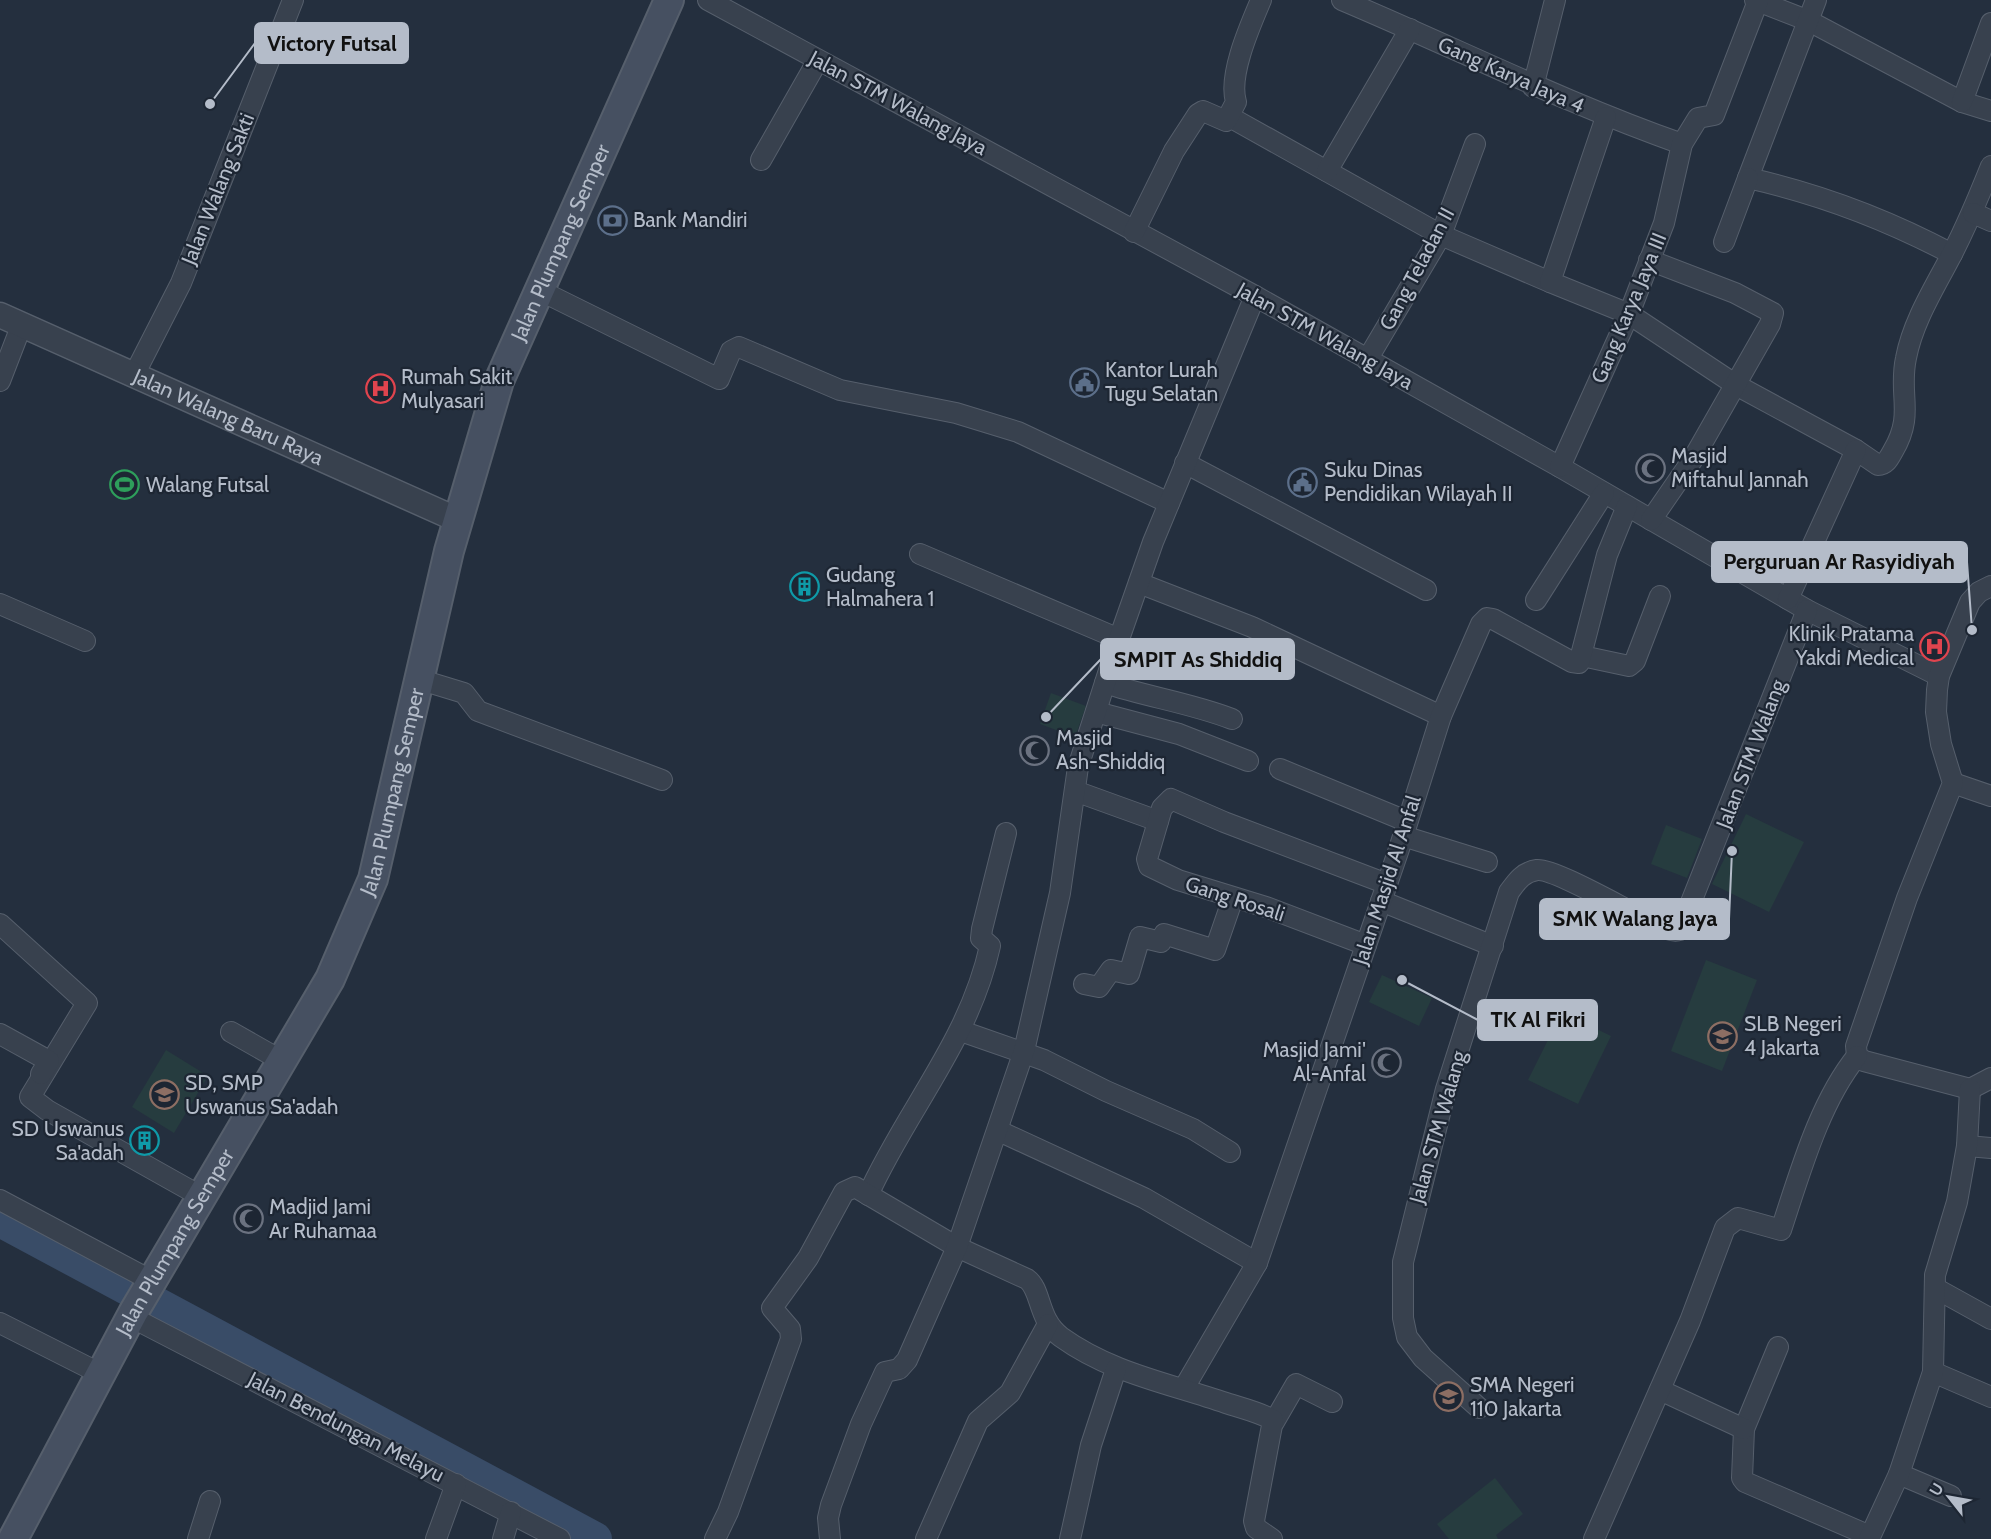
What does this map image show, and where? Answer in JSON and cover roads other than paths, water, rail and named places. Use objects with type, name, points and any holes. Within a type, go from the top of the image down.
[{"type":"main road","name":"Jalan Plumpang Semper","points":[[13,1539],[140,1301],[330,979],[373,879],[418,679],[458,520],[499,381],[669,0]]},
{"type":"street","name":"Jalan Walang Sakti","points":[[134,375],[181,283],[293,0]]},
{"type":"street","name":"Jalan STM Walang Jaya","points":[[708,0],[1255,296],[1560,467],[1807,610],[1939,676]]},
{"type":"street","points":[[1134,232],[1174,151],[1198,114],[1203,111],[1226,121],[1236,102],[1232,89],[1250,27],[1261,0]]},
{"type":"street","name":"Gang Karya Jaya 4","points":[[1342,0],[1533,87],[1606,117],[1682,144]]},
{"type":"street","points":[[1533,87],[1555,0]]},
{"type":"street","points":[[1724,242],[1816,0]]},
{"type":"street","points":[[1756,1],[1809,21],[1962,102],[1991,111]]},
{"type":"street","name":"Gang Karya Jaya III","points":[[1560,467],[1629,314],[1664,223],[1682,144],[1698,118],[1714,115],[1756,1]]},
{"type":"street","points":[[1962,102],[1991,23]]},
{"type":"street","points":[[1327,171],[1410,29]]},
{"type":"street","points":[[761,160],[818,60]]},
{"type":"street","points":[[1228,116],[1441,235],[1629,314],[1736,385],[1881,466],[1897,445],[1906,425],[1903,371],[1908,347],[1926,304],[1973,213],[1991,166]]},
{"type":"street","points":[[1550,282],[1606,117]]},
{"type":"street","name":"Gang Teladan II","points":[[1367,360],[1441,235],[1475,144]]},
{"type":"street","points":[[1748,178],[1841,205],[1900,226],[1952,254]]},
{"type":"street","points":[[1973,213],[1991,221]]},
{"type":"street","points":[[1649,260],[1735,293],[1773,313],[1770,324],[1693,459],[1651,520]]},
{"type":"street","points":[[539,290],[719,378],[731,351],[739,347],[840,390],[956,413],[1018,432],[1169,503]]},
{"type":"street","points":[[830,1539],[828,1518],[831,1505],[861,1424],[885,1372],[899,1369],[907,1360],[957,1247],[999,1131],[1024,1051],[1060,893],[1078,767],[1139,582],[1185,463],[1255,296]]},
{"type":"street","name":"Jalan Walang Baru Raya","points":[[0,315],[458,520]]},
{"type":"street","points":[[0,381],[22,324]]},
{"type":"street","points":[[1788,599],[1856,450]]},
{"type":"street","points":[[1185,463],[1426,590]]},
{"type":"street","points":[[1536,600],[1604,493]]},
{"type":"street","points":[[1627,506],[1607,555],[1582,656],[1629,666],[1635,661],[1660,596]]},
{"type":"street","points":[[920,554],[1119,639]]},
{"type":"street","points":[[1139,582],[1252,627],[1441,716]]},
{"type":"street","points":[[1594,1539],[1690,1321],[1728,1222],[1738,1218],[1781,1230],[1806,1154],[1842,1074],[1857,1056],[1856,1046],[1907,898],[1953,783],[1941,744],[1936,712],[1939,676],[1970,602],[1979,592],[1991,586]]},
{"type":"street","points":[[0,604],[85,641]]},
{"type":"street","name":"Jalan STM Walang","points":[[1479,1407],[1423,1359],[1407,1337],[1403,1318],[1403,1263],[1446,1089],[1509,892],[1521,876],[1538,870],[1552,872],[1670,930],[1680,930],[1807,610]]},
{"type":"street","name":"Jalan Masjid Al Anfal","points":[[1184,1388],[1249,1272],[1257,1263],[1384,892],[1441,716],[1481,624],[1487,618],[1493,619],[1572,662],[1579,663],[1582,656]]},
{"type":"street","points":[[418,679],[464,693],[478,711],[662,780]]},
{"type":"street","points":[[1105,683],[1167,702],[1189,704],[1232,719]]},
{"type":"street","points":[[1096,712],[1179,734],[1248,761]]},
{"type":"street","points":[[1280,769],[1404,828],[1487,862]]},
{"type":"street","points":[[1953,783],[1991,796]]},
{"type":"street","points":[[1075,791],[1158,821],[1162,808],[1171,799],[1384,892],[1493,946]]},
{"type":"street","name":"Gang Rosali","points":[[1158,821],[1147,859],[1149,866],[1178,880],[1366,945]]},
{"type":"street","points":[[868,1195],[888,1152],[934,1081],[961,1031],[990,946],[981,938],[982,929],[1006,833]]},
{"type":"street","points":[[1084,984],[1099,987],[1111,969],[1129,974],[1140,937],[1161,942],[1164,934],[1215,950],[1233,898]]},
{"type":"street","points":[[0,924],[87,1002],[30,1097]]},
{"type":"street","points":[[961,1031],[1024,1051],[1106,1091],[1193,1129],[1230,1152]]},
{"type":"street","points":[[231,1032],[282,1061]]},
{"type":"street","points":[[0,1034],[49,1061],[29,1092],[30,1097],[47,1110],[202,1197]]},
{"type":"street","points":[[1857,1056],[1864,1061],[1970,1089],[1991,1078]]},
{"type":"street","points":[[1778,1347],[1744,1429],[1741,1473],[1745,1482],[1869,1538],[1899,1474],[1932,1372],[1937,1269],[1957,1202],[1966,1146],[1970,1089]]},
{"type":"street","points":[[999,1131],[1144,1198],[1257,1263]]},
{"type":"street","points":[[1966,1146],[1991,1148]]},
{"type":"street","points":[[715,1539],[728,1512],[791,1339],[790,1329],[772,1311],[772,1306],[808,1258],[844,1192],[855,1188],[957,1247],[1032,1282],[1048,1324],[1061,1336],[1116,1369],[1184,1388],[1270,1418],[1274,1422]]},
{"type":"street","name":"Jalan Bendungan Melayu","points":[[0,1200],[140,1301],[456,1484],[511,1512],[554,1538]]},
{"type":"street","points":[[1935,1288],[1991,1319]]},
{"type":"street","points":[[0,1323],[101,1374]]},
{"type":"street","points":[[926,1539],[978,1421],[1010,1393],[1048,1324]]},
{"type":"street","points":[[1070,1539],[1090,1446],[1116,1369]]},
{"type":"street","points":[[1932,1372],[1991,1397]]},
{"type":"street","points":[[1272,1539],[1256,1528],[1254,1521],[1274,1422],[1296,1384],[1332,1402]]},
{"type":"street","points":[[1660,1390],[1744,1429]]},
{"type":"street","points":[[1899,1474],[1951,1496]]},
{"type":"street","points":[[436,1539],[456,1484]]},
{"type":"street","points":[[198,1539],[210,1501]]},
{"type":"street","points":[[503,1539],[511,1512]]},
{"type":"waterway","points":[[0,1220],[595,1539]]},
{"type":"place","name":"Victory Futsal","points":[[210,104]]},
{"type":"place","name":"Bank Mandiri","points":[[612,220]]},
{"type":"place","name":"Kantor Lurah Tugu Selatan","points":[[1084,382]]},
{"type":"place","name":"Rumah Sakit Mulyasari","points":[[380,389]]},
{"type":"place","name":"Masjid Miftahul Jannah","points":[[1650,468]]},
{"type":"place","name":"Suku Dinas Pendidikan Wilayah II","points":[[1303,482]]},
{"type":"place","name":"Walang Futsal","points":[[125,485]]},
{"type":"place","name":"Gudang Halmahera 1","points":[[805,587]]},
{"type":"place","name":"Perguruan Ar Rasyidiyah","points":[[1972,630]]},
{"type":"place","name":"Klinik Pratama Yakdi Medical","points":[[1935,646]]},
{"type":"place","name":"SMPIT As Shiddiq","points":[[1046,717]]},
{"type":"place","name":"Masjid Ash-Shiddiq","points":[[1035,750]]},
{"type":"place","name":"SMK Walang Jaya","points":[[1732,851]]},
{"type":"place","name":"TK Al Fikri","points":[[1402,980]]},
{"type":"place","name":"SLB Negeri 4 Jakarta","points":[[1723,1036]]},
{"type":"place","name":"Masjid Jami' Al-Anfal","points":[[1387,1062]]},
{"type":"place","name":"SD, SMP Uswanus Sa'adah","points":[[164,1095]]},
{"type":"place","name":"SD Uswanus Sa'adah","points":[[145,1141]]},
{"type":"place","name":"Madjid Jami Ar Ruhamaa","points":[[248,1219]]},
{"type":"place","name":"SMA Negeri 110 Jakarta","points":[[1449,1397]]}]
